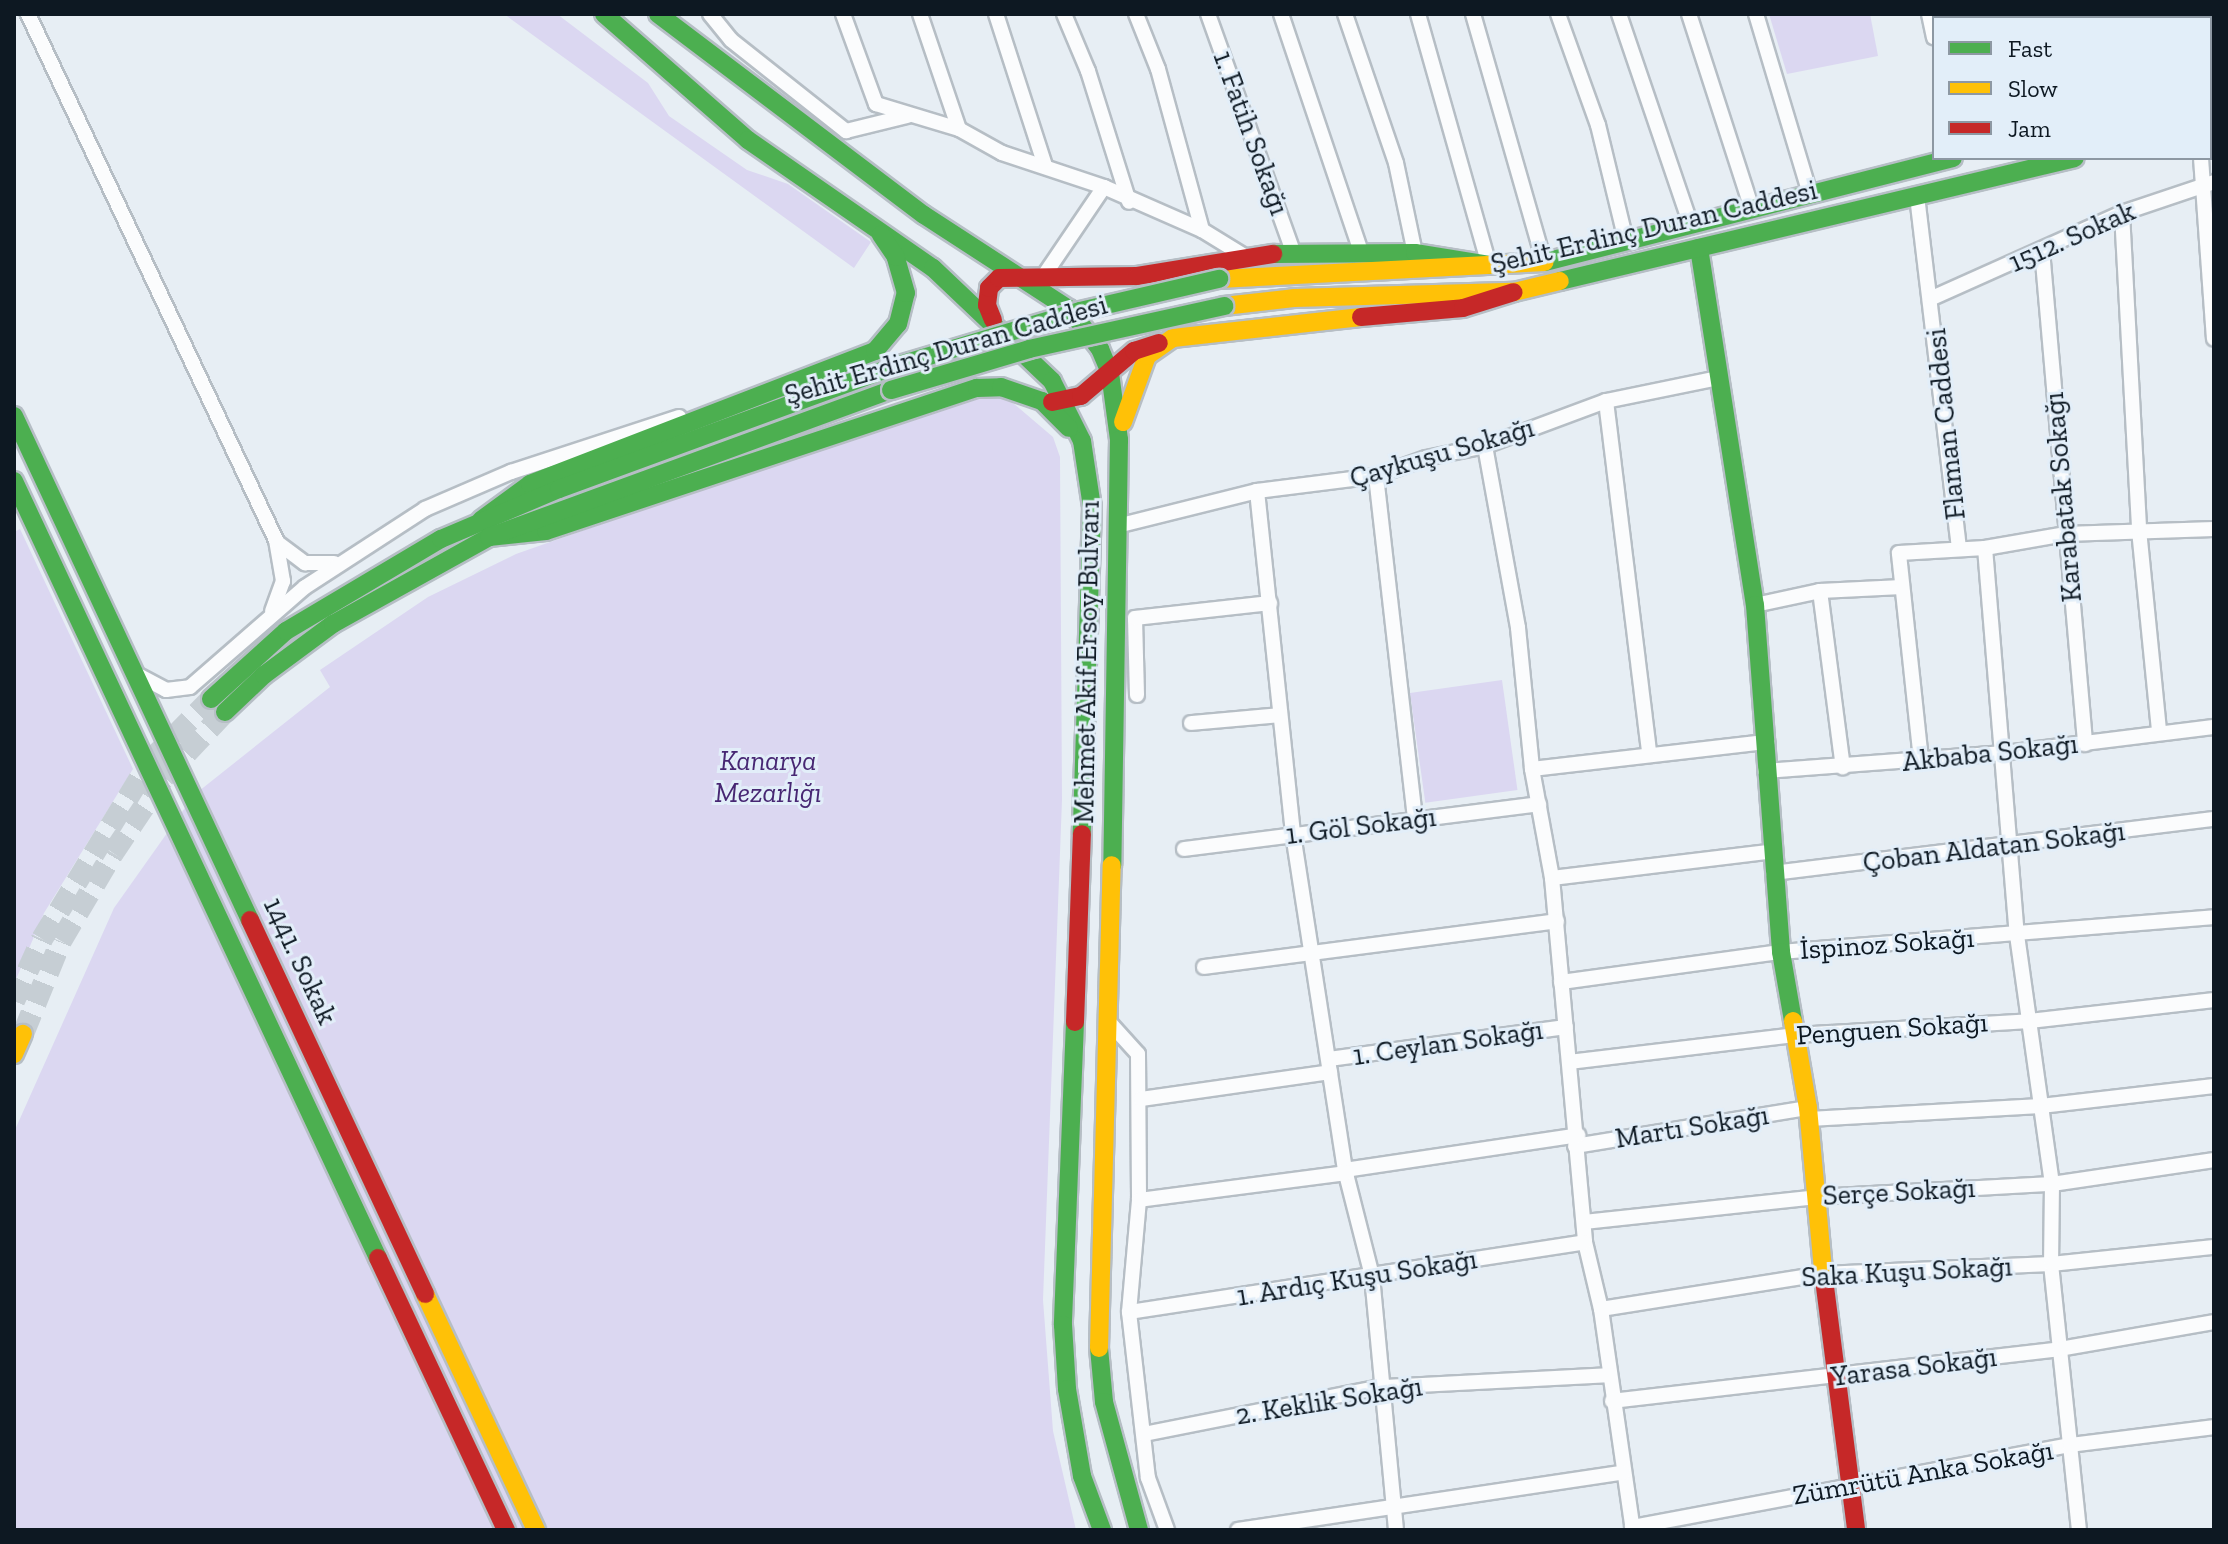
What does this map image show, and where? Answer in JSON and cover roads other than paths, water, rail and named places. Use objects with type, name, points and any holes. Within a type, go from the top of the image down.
[{"type":"main road","name":"Mehmet Akif Ersoy Bulvarı","points":[[604,14],[748,140],[876,227],[993,320],[1065,402],[1082,441],[1092,507],[1063,1325],[1082,1476],[1102,1530]]},
{"type":"main road","name":"Mehmet Akif Ersoy Bulvarı","points":[[658,14],[924,215],[1069,309],[1100,349],[1110,373],[1119,440],[1109,1022],[1096,1318],[1104,1402],[1139,1530]]},
{"type":"main road","name":"Şehit Erdinç Duran Caddesi","points":[[218,705],[286,631],[485,528],[889,368],[1080,311],[1219,279],[1544,262],[1945,160]]},
{"type":"main road","name":"Şehit Erdinç Duran Caddesi","points":[[485,528],[891,390],[1055,342],[1224,306],[1294,298],[1514,292],[2067,160]]},
{"type":"main road","points":[[485,528],[530,484],[875,351],[889,339],[906,293],[896,257],[876,227]]},
{"type":"main road","points":[[1699,248],[1755,605],[1767,742],[1765,771],[1781,952],[1808,1114],[1833,1378],[1856,1530]]},
{"type":"main road","points":[[993,320],[987,305],[989,288],[999,278],[1017,275],[1137,276],[1293,251],[1415,253],[1489,265]]},
{"type":"main road","points":[[485,528],[546,531],[977,388],[1001,387],[1042,401],[1065,402],[1098,386],[1134,351],[1163,343],[1238,327],[1463,308],[1514,292]]},
{"type":"main road","points":[[1119,440],[1138,374],[1163,343]]},
{"type":"main road","points":[[1042,401],[1082,441]]},
{"type":"main road","name":"1441. Sokak","points":[[14,416],[536,1530]]},
{"type":"main road","name":"1441. Sokak","points":[[14,481],[506,1530]]},
{"type":"main road","points":[[14,1054],[23,1034]]},
{"type":"street","points":[[28,14],[276,540],[283,581],[268,617]]},
{"type":"street","points":[[710,14],[731,40],[846,131],[907,116]]},
{"type":"street","points":[[843,14],[876,104],[907,116],[959,129],[1002,153],[1104,187],[1129,202],[1202,230],[1246,257]]},
{"type":"street","points":[[920,14],[959,129]]},
{"type":"street","points":[[996,14],[1045,166]]},
{"type":"street","points":[[1064,14],[1088,71],[1129,202]]},
{"type":"street","points":[[1136,14],[1158,69],[1202,230]]},
{"type":"street","name":"1. Fatih Sokağı","points":[[1208,14],[1293,251]]},
{"type":"street","points":[[1281,14],[1361,252]]},
{"type":"street","points":[[1345,14],[1396,163],[1415,253]]},
{"type":"street","points":[[1418,14],[1489,265]]},
{"type":"street","points":[[1473,14],[1544,262]]},
{"type":"street","points":[[1558,14],[1598,125],[1626,241]]},
{"type":"street","points":[[1619,14],[1691,225]]},
{"type":"street","points":[[1689,14],[1752,209]]},
{"type":"street","points":[[1756,14],[1810,194]]},
{"type":"street","points":[[2202,160],[2208,183],[2214,339]]},
{"type":"street","name":"1512. Sokak","points":[[1932,298],[2122,213],[2208,183]]},
{"type":"street","points":[[1045,274],[1104,187]]},
{"type":"street","name":"Flaman Caddesi","points":[[1917,196],[1932,298],[1959,549]]},
{"type":"street","points":[[2122,213],[2139,530],[2159,731]]},
{"type":"street","name":"Karabatak Sokağı","points":[[2042,250],[2085,744]]},
{"type":"street","name":"Çaykuşu Sokağı","points":[[1117,526],[1257,491],[1376,476],[1426,458],[1485,446],[1606,401],[1718,378]]},
{"type":"street","points":[[1606,401],[1649,753]]},
{"type":"street","points":[[133,671],[157,688],[190,687],[268,617],[344,559],[425,509],[496,477],[648,424],[730,407]]},
{"type":"street","points":[[1485,446],[1518,628],[1532,769],[1552,878],[1585,1242],[1601,1309],[1612,1401],[1633,1528]]},
{"type":"street","points":[[1376,476],[1415,819]]},
{"type":"street","points":[[1257,491],[1293,834],[1346,1171],[1372,1276],[1396,1530]]},
{"type":"street","points":[[1921,760],[1899,553],[1985,548],[2065,534],[2214,529]]},
{"type":"street","points":[[276,540],[305,563],[324,565],[344,559]]},
{"type":"street","points":[[1985,548],[2017,935],[2052,1184],[2051,1264],[2079,1530]]},
{"type":"street","points":[[1755,605],[1820,591],[1902,587]]},
{"type":"street","points":[[1820,591],[1843,768]]},
{"type":"street","points":[[1137,695],[1135,618],[1270,603]]},
{"type":"street","points":[[1191,723],[1280,715]]},
{"type":"street","name":"Akbaba Sokağı","points":[[1765,771],[1843,768],[2004,753],[2085,744],[2159,731],[2214,727]]},
{"type":"street","points":[[1532,769],[1649,753],[1767,742]]},
{"type":"street","name":"1. Göl Sokağı","points":[[1184,849],[1539,804]]},
{"type":"street","name":"Çoban Aldatan Sokağı","points":[[1773,873],[2012,847],[2214,819]]},
{"type":"street","points":[[1552,878],[1774,851]]},
{"type":"street","name":"İspinoz Sokağı","points":[[1561,982],[1781,952],[2214,917]]},
{"type":"street","points":[[1204,967],[1557,921]]},
{"type":"street","name":"Penguen Sokağı","points":[[1569,1062],[1796,1035],[2030,1021],[2214,1000]]},
{"type":"street","points":[[1109,1022],[1138,1054],[1141,1099],[1139,1200],[1129,1312],[1148,1478],[1167,1530]]},
{"type":"street","name":"1. Ceylan Sokağı","points":[[1141,1099],[1566,1027]]},
{"type":"street","name":"Martı Sokağı","points":[[1139,1200],[1576,1140],[1808,1114],[2041,1106],[2214,1086]]},
{"type":"street","name":"Serçe Sokağı","points":[[1584,1222],[1817,1197],[2052,1184],[2214,1160]]},
{"type":"street","name":"1. Ardıç Kuşu Sokağı","points":[[1129,1312],[1585,1242]]},
{"type":"street","name":"Saka Kuşu Sokağı","points":[[1601,1309],[1822,1274],[2051,1264],[2214,1247]]},
{"type":"street","name":"Yarasa Sokağı","points":[[1612,1401],[1833,1378],[2060,1349],[2214,1322]]},
{"type":"street","name":"2. Keklik Sokağı","points":[[1144,1434],[1382,1387],[1610,1375]]},
{"type":"street","name":"Zümrütü Anka Sokağı","points":[[1633,1528],[2070,1445],[2214,1427]]},
{"type":"street","points":[[1238,1530],[1624,1472]]},
{"type":"tunnel","points":[[14,1001],[42,939],[151,760],[211,699]]},
{"type":"tunnel","points":[[23,1034],[61,941],[113,853],[164,777],[225,712]]},
{"type":"park label","name":"Kanarya Mezarlığı","points":[[768,777]]}]
